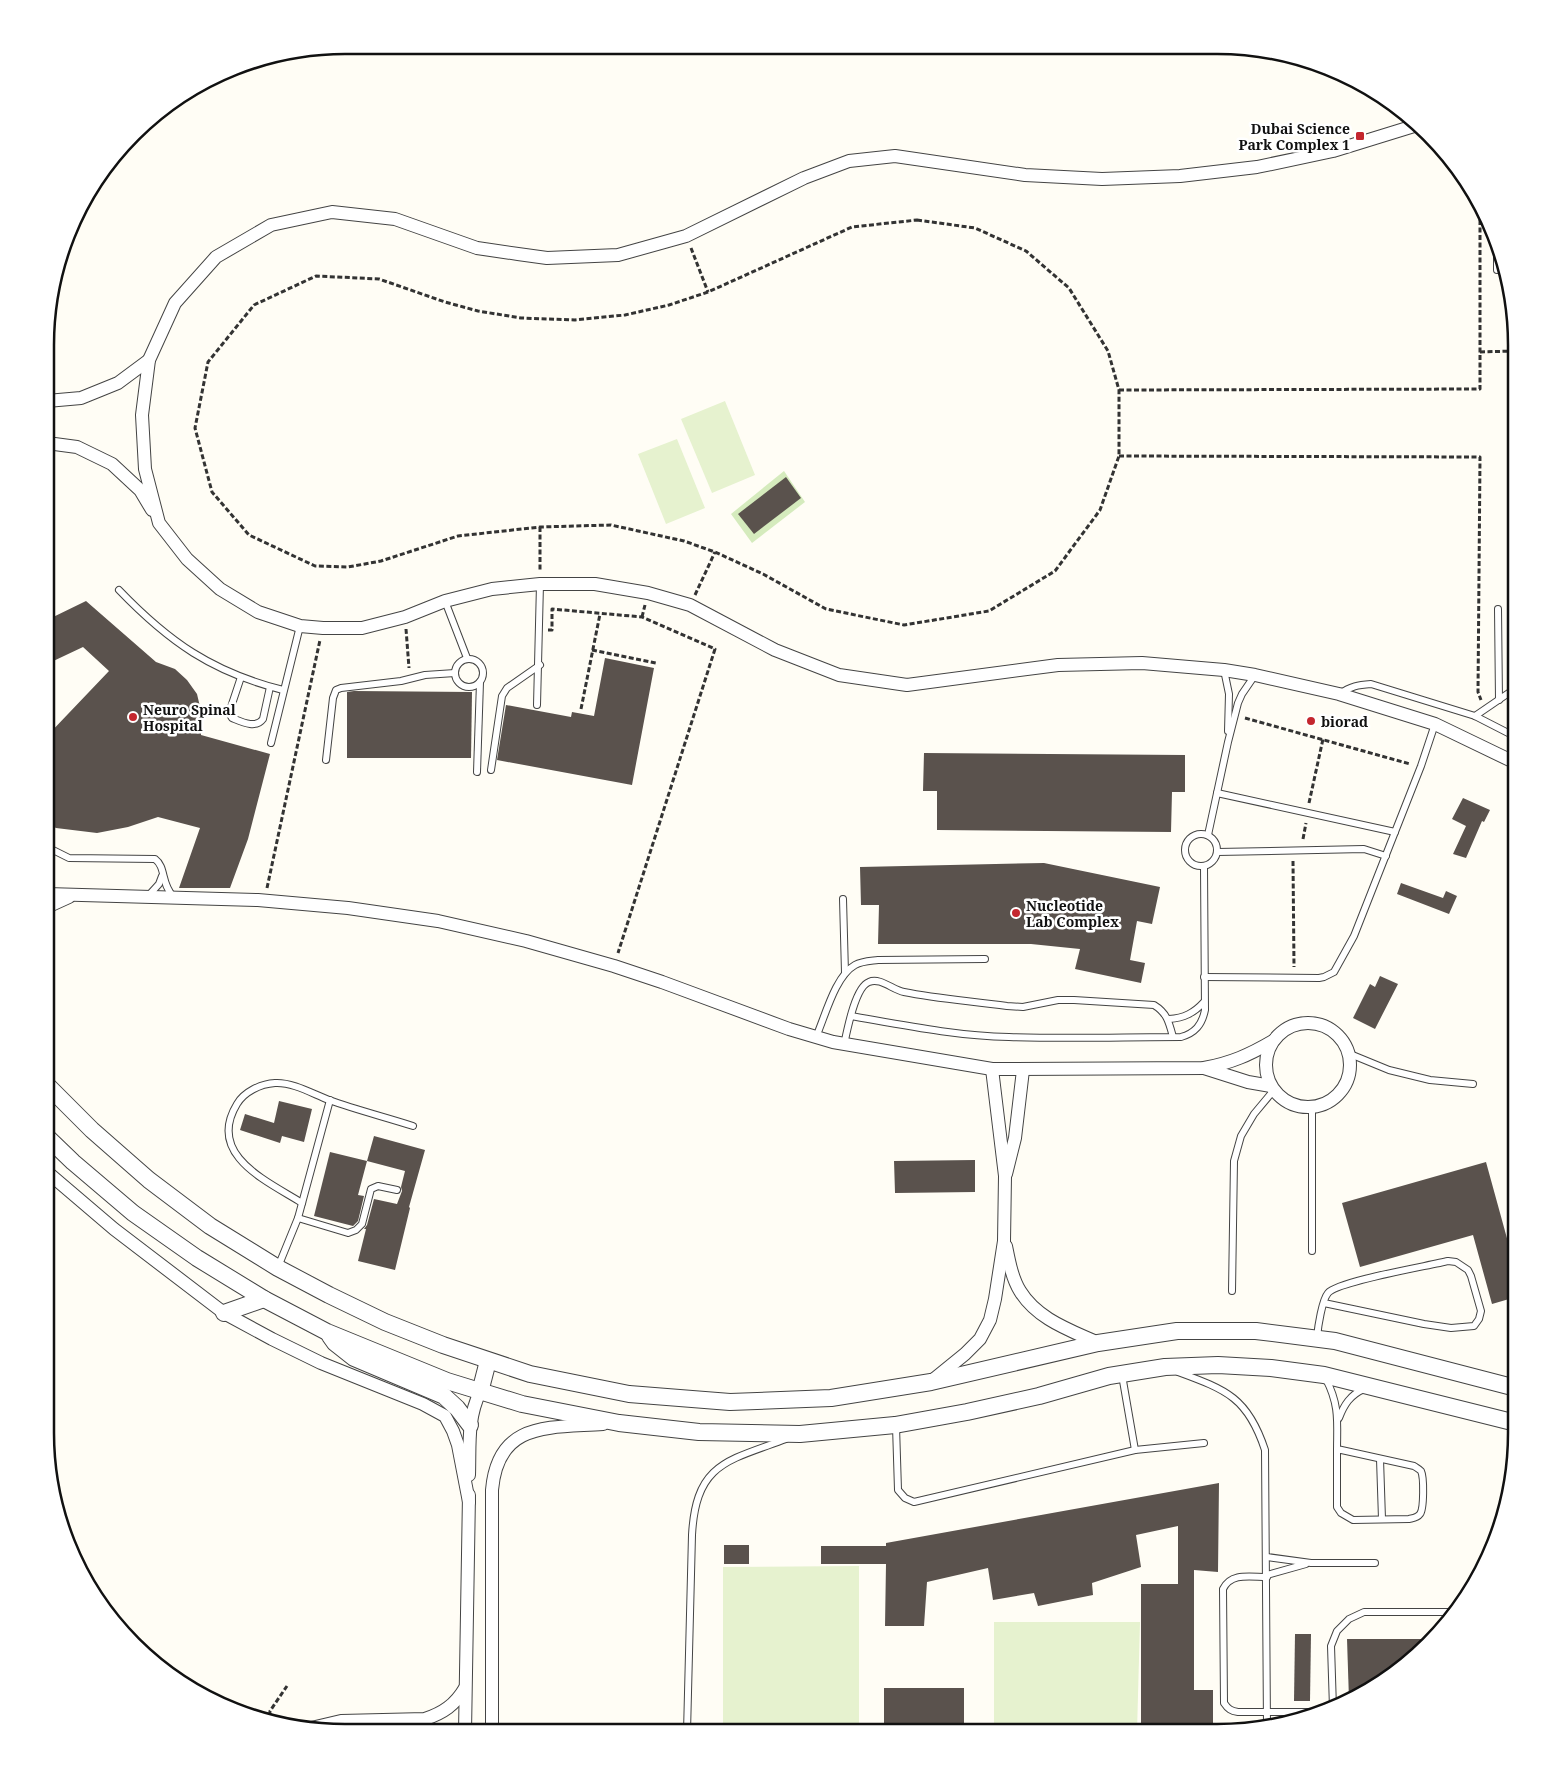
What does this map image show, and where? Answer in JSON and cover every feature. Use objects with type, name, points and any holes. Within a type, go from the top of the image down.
[{"type":"street","points":[[159,523],[146,469],[143,433],[142,414],[149,360],[174,303],[216,256],[271,226],[332,212],[394,219],[477,248],[547,258],[618,255],[686,236],[804,178],[849,161],[896,156],[1025,175],[1102,179],[1180,176],[1257,167],[1333,151],[1412,128]]},
{"type":"street","points":[[54,400],[81,398],[118,384],[149,360]]},
{"type":"street","points":[[54,444],[77,448],[112,464],[140,490],[159,523],[187,559],[220,589],[258,612],[300,626],[362,628],[406,617],[446,601],[492,589],[540,584],[594,584],[648,593],[690,606],[775,650],[839,675],[907,685],[1058,665],[1142,663],[1224,670],[1339,694],[1436,724],[1508,759]]},
{"type":"street","points":[[54,894],[258,900],[348,908],[438,921],[526,941],[614,966],[789,1029],[844,1045],[992,1069],[1204,1068],[1228,1063],[1251,1054],[1273,1041],[1287,1028],[1306,1022],[1325,1025],[1341,1037],[1350,1054],[1351,1068],[1347,1083],[1339,1095],[1326,1103],[1312,1107],[1298,1106],[1284,1100],[1273,1088],[1266,1071],[1266,1055],[1273,1041]]},
{"type":"street","points":[[54,904],[74,895]]},
{"type":"street","points":[[1204,1068],[1273,1088]]},
{"type":"street","points":[[931,1382],[980,1339],[990,1320],[996,1299],[1004,1242],[1005,1176],[992,1069]]},
{"type":"street","points":[[1005,1176],[1014,1138],[1022,1070]]},
{"type":"street","points":[[54,1092],[92,1130],[149,1180],[210,1226],[278,1268],[386,1322],[443,1345],[530,1374],[629,1394],[730,1402],[831,1398],[931,1382],[1098,1343],[1177,1332],[1256,1331],[1335,1341],[1508,1386]]},
{"type":"street","points":[[54,1144],[133,1213],[197,1258],[264,1299],[327,1332],[448,1381],[522,1404],[619,1422],[699,1432],[800,1434],[896,1425],[967,1412],[1122,1374],[1166,1367],[1227,1365],[1271,1368],[1324,1375],[1508,1421]]},
{"type":"street","points":[[54,1178],[114,1229],[224,1313],[321,1363],[423,1404],[444,1416],[453,1431],[458,1445],[469,1502]]},
{"type":"street","points":[[1004,1242],[1012,1273],[1020,1292],[1033,1307],[1050,1320],[1098,1343]]},
{"type":"street","points":[[224,1313],[264,1299]]},
{"type":"street","points":[[327,1332],[335,1343],[354,1358],[444,1396],[458,1408],[470,1425]]},
{"type":"street","points":[[465,1724],[470,1425],[473,1406],[480,1392],[488,1361]]},
{"type":"street","points":[[492,1724],[492,1490],[494,1473],[500,1456],[511,1443],[532,1430],[619,1422]]},
{"type":"street","points":[[325,1724],[341,1721],[425,1719],[438,1715],[449,1708],[465,1688]]},
{"type":"lane","points":[[1497,265],[1497,270]]},
{"type":"lane","points":[[537,705],[540,666],[540,584]]},
{"type":"lane","points":[[119,590],[141,613],[177,643],[217,667],[241,677],[283,690]]},
{"type":"lane","points":[[446,601],[467,658]]},
{"type":"lane","points":[[1498,609],[1499,700]]},
{"type":"lane","points":[[271,743],[300,626]]},
{"type":"lane","points":[[477,772],[480,682],[484,673],[477,660],[467,658],[457,665],[455,673],[458,682],[462,685],[472,687],[480,682]]},
{"type":"lane","points":[[491,770],[502,696],[510,685],[540,666]]},
{"type":"lane","points":[[1224,670],[1229,694],[1228,742]]},
{"type":"lane","points":[[326,760],[332,698],[336,690],[410,679],[424,675],[455,673]]},
{"type":"lane","points":[[1208,835],[1235,715],[1242,694],[1255,675]]},
{"type":"lane","points":[[241,677],[229,713],[232,718],[254,725],[262,721],[270,687]]},
{"type":"lane","points":[[1339,694],[1358,685],[1371,684],[1476,716],[1508,733]]},
{"type":"lane","points":[[1476,716],[1508,694]]},
{"type":"lane","points":[[1204,978],[1324,977],[1334,972],[1354,936],[1436,724]]},
{"type":"lane","points":[[1217,793],[1395,832]]},
{"type":"lane","points":[[1200,834],[1208,835],[1213,840],[1217,845],[1217,852],[1215,859],[1204,867],[1196,866],[1189,862],[1185,856],[1184,848],[1192,836],[1200,834]]},
{"type":"lane","points":[[1217,852],[1364,849],[1386,856]]},
{"type":"lane","points":[[54,850],[69,858],[154,859],[161,865],[162,876],[168,891],[174,897]]},
{"type":"lane","points":[[851,1016],[925,1029],[1008,1037],[1172,1037],[1188,1035],[1195,1031],[1204,1018],[1204,867]]},
{"type":"lane","points":[[147,896],[154,891],[162,876]]},
{"type":"lane","points":[[843,899],[845,973]]},
{"type":"lane","points":[[816,1037],[838,984],[845,973],[854,966],[866,961],[985,959]]},
{"type":"lane","points":[[844,1045],[851,1016],[862,986],[869,982],[877,981],[903,992],[1007,1006],[1023,1007],[1058,1000],[1154,1005],[1163,1010],[1169,1019],[1172,1037]]},
{"type":"lane","points":[[1169,1019],[1189,1015],[1204,1002]]},
{"type":"lane","points":[[1350,1054],[1389,1070],[1430,1080],[1472,1084]]},
{"type":"lane","points":[[302,1204],[246,1168],[234,1153],[228,1134],[230,1115],[240,1098],[256,1087],[276,1083],[295,1087],[413,1126]]},
{"type":"lane","points":[[1232,1291],[1234,1161],[1241,1136],[1273,1088]]},
{"type":"lane","points":[[278,1268],[298,1218],[330,1100]]},
{"type":"lane","points":[[1312,1107],[1312,1251]]},
{"type":"lane","points":[[298,1218],[348,1233],[356,1230],[362,1224],[371,1189],[378,1186],[397,1190]]},
{"type":"lane","points":[[1316,1339],[1320,1313],[1326,1297],[1329,1291],[1349,1283],[1439,1263],[1456,1262],[1468,1270],[1481,1311],[1479,1319],[1474,1326],[1451,1328],[1324,1303]]},
{"type":"lane","points":[[1166,1367],[1209,1383],[1229,1394],[1246,1409],[1258,1428],[1265,1450],[1267,1720]]},
{"type":"lane","points":[[1122,1374],[1135,1450]]},
{"type":"lane","points":[[1324,1375],[1333,1396],[1338,1420],[1337,1449],[1337,1507],[1341,1513],[1353,1520],[1416,1517],[1421,1513],[1423,1505],[1421,1471],[1414,1466],[1337,1449]]},
{"type":"lane","points":[[1338,1420],[1342,1408],[1349,1399],[1359,1391],[1370,1387]]},
{"type":"lane","points":[[896,1425],[898,1490],[905,1498],[914,1502],[1135,1450],[1204,1443]]},
{"type":"lane","points":[[687,1724],[693,1513],[699,1492],[710,1475],[727,1461],[800,1434]]},
{"type":"lane","points":[[1380,1459],[1382,1519]]},
{"type":"lane","points":[[1267,1557],[1311,1563],[1376,1563]]},
{"type":"lane","points":[[1299,1712],[1232,1711],[1227,1708],[1224,1703],[1222,1589],[1226,1582],[1232,1578],[1267,1576],[1311,1563]]},
{"type":"lane","points":[[1333,1700],[1331,1646],[1337,1631],[1349,1619],[1364,1612],[1446,1612]]},
{"type":"path","points":[[917,220],[974,228],[1026,252],[1069,288],[1108,351],[1119,390],[1119,456],[1100,510],[1055,571],[989,610],[904,625],[826,609],[763,574],[715,552],[684,541],[611,525],[540,527],[458,536],[381,561],[348,568],[316,566],[249,535],[212,492],[195,428],[208,362],[254,305],[316,276],[379,279],[444,302],[478,311],[521,318],[575,320],[625,316],[669,305],[708,292],[852,227],[917,220]]},
{"type":"path","points":[[1119,390],[1480,389],[1480,220]]},
{"type":"path","points":[[686,236],[708,292]]},
{"type":"path","points":[[1480,352],[1508,351]]},
{"type":"path","points":[[1119,456],[1480,457],[1478,692],[1485,709]]},
{"type":"path","points":[[540,527],[540,584]]},
{"type":"path","points":[[690,606],[715,552]]},
{"type":"path","points":[[540,629],[552,630],[552,610],[642,617],[715,649],[614,966]]},
{"type":"path","points":[[581,709],[600,614]]},
{"type":"path","points":[[406,617],[410,679]]},
{"type":"path","points":[[258,900],[258,888],[268,888],[322,628]]},
{"type":"path","points":[[592,650],[656,663]]},
{"type":"path","points":[[1235,715],[1421,766]]},
{"type":"path","points":[[1301,850],[1307,812],[1323,739]]},
{"type":"path","points":[[1292,850],[1294,978]]},
{"type":"path","points":[[270,1714],[270,1711],[287,1686]]},
{"type":"green space","points":[[725,401],[755,475],[712,493],[681,419]]},
{"type":"green space","points":[[677,439],[705,508],[666,524],[638,454]]},
{"type":"green space","points":[[784,471],[805,502],[752,543],[731,514]]},
{"type":"green space","points":[[859,1566],[859,1724],[723,1724],[723,1567]]},
{"type":"green space","points":[[994,1622],[1140,1622],[1137,1724],[994,1724]]},
{"type":"building","points":[[786,477],[801,498],[754,534],[738,514]]},
{"type":"building","name":"Neuro Spinal Hospital","points":[[86,601],[156,662],[175,669],[187,680],[197,694],[201,711],[201,735],[270,754],[248,839],[230,888],[179,888],[200,828],[158,817],[128,827],[97,833],[54,827],[54,729],[109,671],[83,647],[54,661],[54,617]]},
{"type":"building","points":[[605,658],[654,668],[632,785],[497,760],[506,705],[571,717],[572,712],[594,716]]},
{"type":"building","points":[[347,692],[472,692],[471,758],[347,758]]},
{"type":"building","points":[[924,753],[1185,755],[1185,792],[1172,792],[1171,832],[937,830],[937,791],[923,791]]},
{"type":"building","points":[[1463,798],[1490,810],[1484,822],[1482,821],[1466,858],[1453,854],[1466,826],[1452,819]]},
{"type":"building","name":"Nucleotide Lab Complex","points":[[1044,863],[1160,887],[1152,924],[1137,921],[1130,960],[1145,963],[1141,983],[1075,969],[1080,949],[1031,944],[878,944],[879,905],[861,905],[860,867]]},
{"type":"building","points":[[1401,883],[1443,898],[1446,891],[1457,896],[1449,914],[1397,894]]},
{"type":"building","points":[[1380,976],[1398,984],[1375,1029],[1353,1018],[1370,984],[1375,987]]},
{"type":"building","points":[[279,1101],[312,1109],[304,1142],[282,1136],[280,1143],[240,1130],[245,1114],[274,1123]]},
{"type":"building","points":[[374,1136],[425,1150],[409,1207],[395,1270],[358,1261],[366,1229],[364,1229],[367,1225],[374,1199],[397,1204],[402,1191],[401,1187],[405,1171],[367,1161]]},
{"type":"building","points":[[330,1152],[367,1161],[358,1195],[364,1196],[358,1221],[353,1226],[314,1216]]},
{"type":"building","points":[[975,1160],[975,1192],[895,1193],[894,1161]]},
{"type":"building","points":[[1486,1162],[1508,1242],[1508,1299],[1492,1304],[1473,1235],[1360,1267],[1342,1203]]},
{"type":"building","points":[[1219,1483],[1218,1572],[1194,1570],[1194,1690],[1213,1690],[1213,1724],[1141,1724],[1141,1584],[1178,1584],[1178,1526],[1136,1535],[1141,1567],[1092,1583],[1093,1595],[1038,1606],[1034,1593],[993,1600],[988,1568],[927,1582],[924,1626],[885,1626],[886,1564],[821,1564],[821,1546],[886,1546],[886,1543]]},
{"type":"building","points":[[724,1545],[749,1545],[749,1564],[724,1564]]},
{"type":"building","points":[[1295,1634],[1311,1634],[1310,1701],[1294,1701]]},
{"type":"building","points":[[1347,1639],[1423,1639],[1379,1675],[1349,1693]]},
{"type":"building","points":[[884,1688],[964,1688],[964,1724],[884,1724]]},
{"type":"place","name":"Dubai Science Park Complex 1","points":[[1360,136]]},
{"type":"place","name":"Neuro Spinal Hospital","points":[[133,717]]},
{"type":"place","name":"biorad","points":[[1311,721]]},
{"type":"place","name":"Nucleotide Lab Complex","points":[[1016,913]]}]
